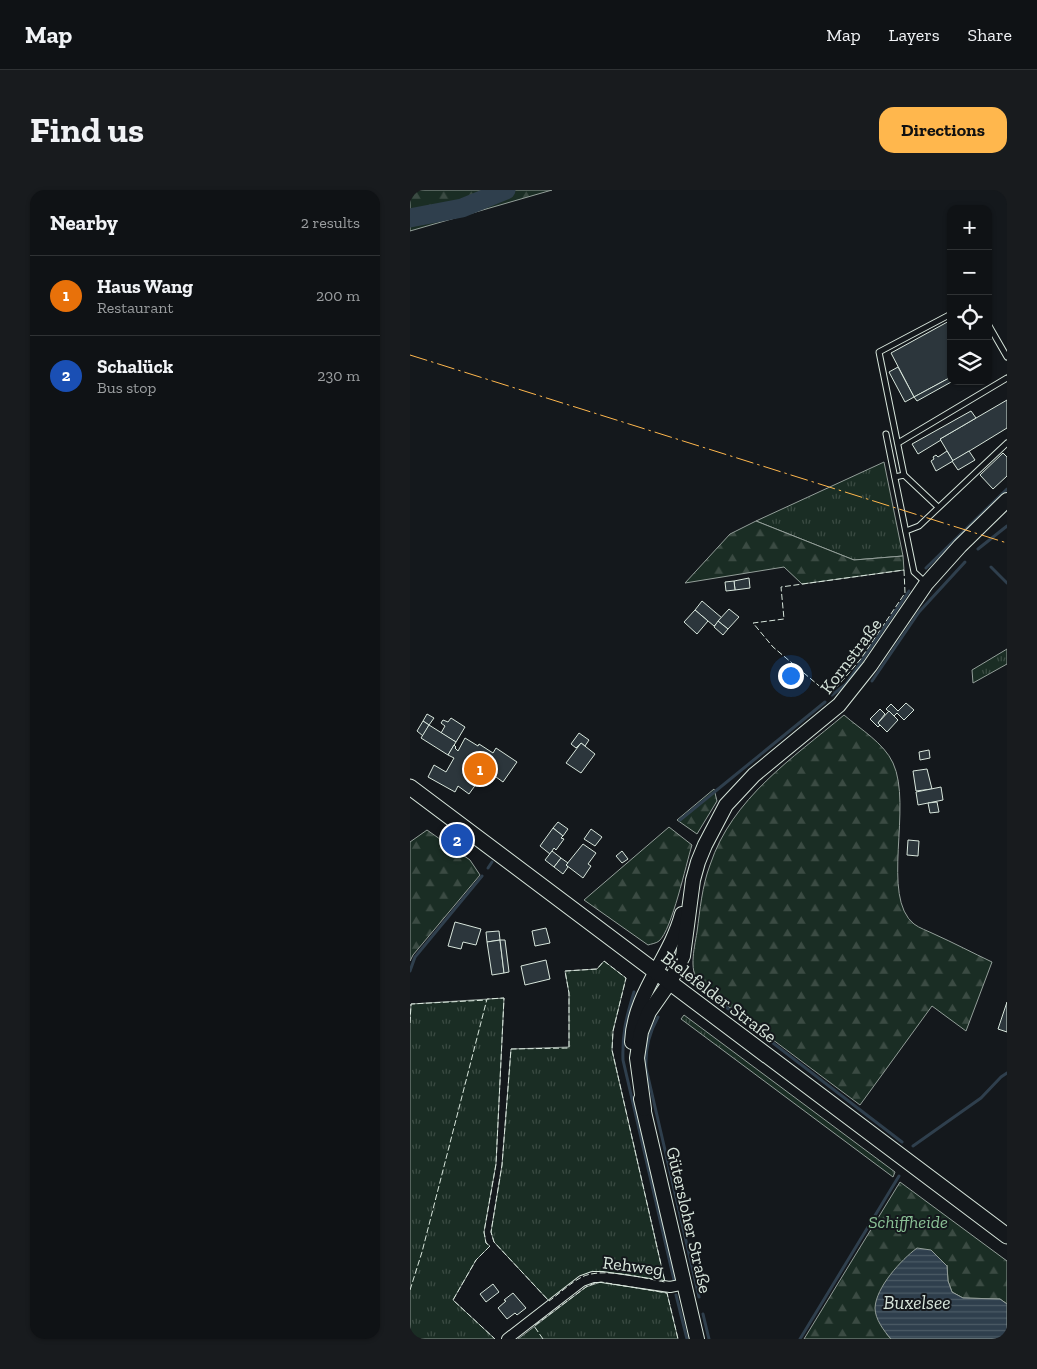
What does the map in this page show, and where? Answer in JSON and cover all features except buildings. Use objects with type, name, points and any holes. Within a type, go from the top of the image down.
[{"type":"main road","name":"Bielefelder Straße","points":[[410,787],[1007,1236]]},
{"type":"street","name":"Kornstraße","points":[[655,971],[669,948],[681,921],[688,892],[726,805],[754,775],[839,705],[855,687],[926,584],[960,546],[1007,500]]},
{"type":"street","name":"Kornstraße","points":[[670,982],[683,956],[693,880]]},
{"type":"street","name":"Gütersloher Straße","points":[[655,971],[638,1007],[632,1032],[631,1058],[697,1339]]},
{"type":"street","name":"Gütersloher Straße","points":[[644,1109],[637,1058],[641,1032],[649,1012],[670,982]]},
{"type":"street","name":"Rehweg","points":[[507,1339],[582,1280],[602,1277],[670,1287],[685,1284]]},
{"type":"lane","points":[[938,507],[904,475],[879,352],[947,316]]},
{"type":"lane","points":[[992,331],[1007,357]]},
{"type":"lane","points":[[898,443],[1007,378]]},
{"type":"lane","points":[[886,434],[914,572],[926,584]]},
{"type":"lane","points":[[906,531],[919,526],[1007,443]]},
{"type":"lane","points":[[895,477],[904,475]]},
{"type":"green space","points":[[410,190],[552,190],[410,231]]},
{"type":"green space","points":[[884,462],[903,556],[854,560],[756,521]]},
{"type":"green space","points":[[756,521],[854,560],[903,556],[904,570],[802,584],[784,567],[685,583],[730,534]]},
{"type":"green space","points":[[1007,649],[1007,664],[973,683],[972,670]]},
{"type":"green space","points":[[844,715],[878,743],[893,763],[898,781],[900,803],[898,873],[899,894],[904,911],[918,927],[992,962],[966,1031],[932,1006],[860,1105],[701,986],[694,974],[693,968],[707,873],[720,841],[733,819],[766,781]]},
{"type":"green space","points":[[714,789],[717,801],[697,834],[677,820]]},
{"type":"green space","points":[[669,827],[692,845],[669,924],[659,941],[648,945],[584,900]]},
{"type":"green space","points":[[427,830],[470,860],[480,875],[410,961],[410,842]]},
{"type":"green space","points":[[604,961],[626,978],[613,1031],[612,1050],[665,1282],[602,1272],[549,1301],[494,1242],[491,1232],[502,1165],[511,1049],[569,1047],[569,993],[565,971],[597,969]]},
{"type":"green space","points":[[504,998],[496,1164],[484,1232],[486,1243],[490,1246],[476,1260],[453,1300],[495,1339],[410,1339],[411,1004]]},
{"type":"green space","points":[[684,1015],[895,1172],[893,1177],[681,1019]]},
{"type":"green space","name":"Schiffheide","points":[[900,1182],[1007,1261],[1007,1304],[1000,1299],[963,1298],[952,1292],[948,1281],[947,1265],[886,1333],[891,1339],[804,1339]]},
{"type":"green space","points":[[601,1282],[667,1293],[678,1339],[518,1339],[586,1287]]},
{"type":"water","name":"Buxelsee","points":[[917,1248],[931,1250],[947,1266],[948,1281],[952,1292],[963,1298],[1000,1299],[1007,1304],[1007,1339],[891,1339],[878,1321],[875,1308],[876,1300],[890,1275]]},
{"type":"waterway","points":[[410,218],[462,208],[506,190]]},
{"type":"waterway","points":[[926,568],[1007,489]]},
{"type":"waterway","points":[[978,549],[1007,526]]},
{"type":"waterway","points":[[872,681],[919,612],[965,562]]},
{"type":"waterway","points":[[991,567],[1007,583]]},
{"type":"waterway","points":[[832,695],[846,684],[909,591]]},
{"type":"waterway","points":[[680,820],[825,702]]},
{"type":"waterway","points":[[488,868],[492,862]]},
{"type":"waterway","points":[[410,971],[415,957],[482,876]]},
{"type":"waterway","points":[[705,991],[902,1142]]},
{"type":"waterway","points":[[634,992],[625,1026],[623,1060],[674,1280]]},
{"type":"waterway","points":[[658,1017],[648,1041],[646,1068],[699,1297]]},
{"type":"waterway","points":[[913,1146],[981,1098],[1007,1073]]},
{"type":"waterway","points":[[800,1339],[899,1176]]},
{"type":"waterway","points":[[676,1295],[687,1339]]},
{"type":"waterway","points":[[703,1314],[709,1339]]},
{"type":"fence","points":[[904,570],[905,593],[860,660],[830,695],[773,647],[753,623],[784,619],[781,587],[904,570]]},
{"type":"fence","points":[[604,961],[626,978],[613,1031],[612,1050],[665,1282],[622,1274],[599,1273],[576,1280],[549,1301],[494,1242],[491,1232],[502,1165],[511,1049],[569,1048],[569,993],[565,971],[597,969],[604,961]]},
{"type":"fence","points":[[410,1290],[422,1252],[487,999],[504,998],[496,1164],[484,1232],[486,1243],[490,1246],[476,1260],[453,1300],[495,1339]]},
{"type":"fence","points":[[410,1023],[411,1004],[487,1000]]},
{"type":"fence","points":[[543,1339],[534,1326],[586,1287],[601,1282],[667,1293],[678,1339]]},
{"type":"power","points":[[410,355],[1007,543]]},
{"type":"place","name":"Haus Wang","points":[[480,769]]},
{"type":"place","name":"Schalück","points":[[457,840]]}]
